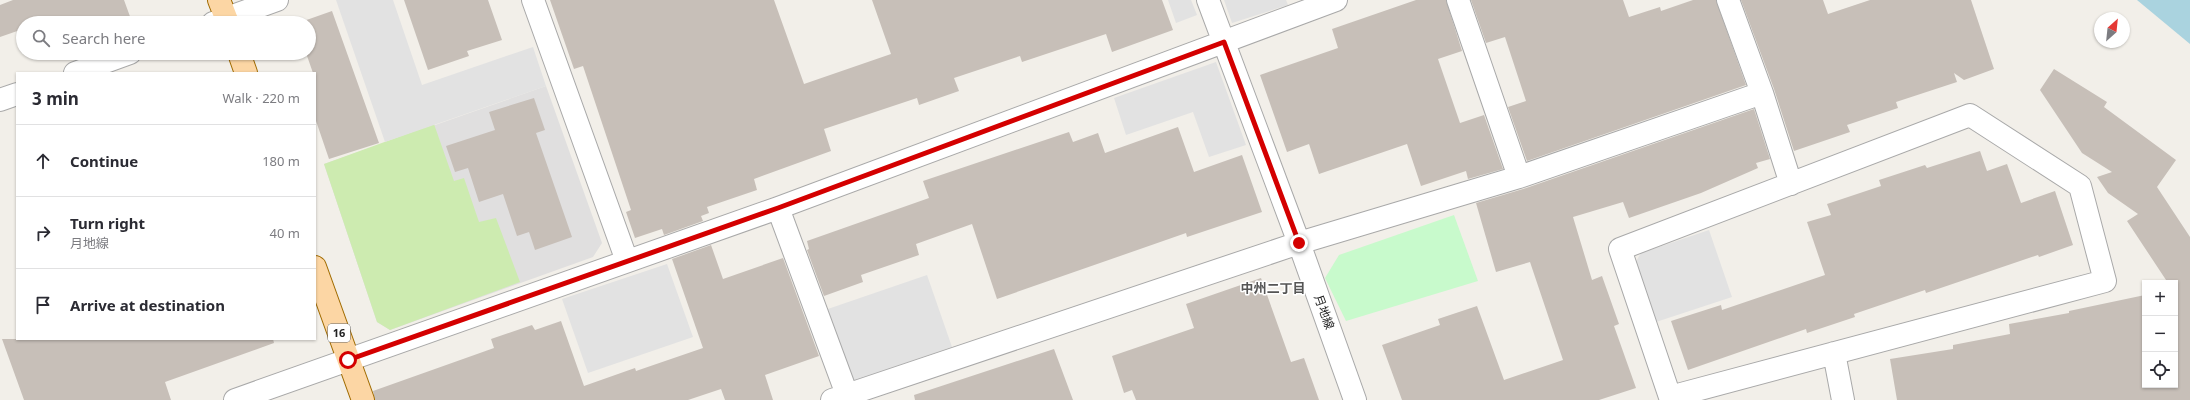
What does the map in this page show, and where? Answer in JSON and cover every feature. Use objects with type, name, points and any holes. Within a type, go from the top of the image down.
[{"type":"main road","points":[[241,60],[246,72]]},
{"type":"main road","name":"16","points":[[316,270],[363,400]]},
{"type":"street","points":[[222,16],[277,0]]},
{"type":"street","points":[[532,0],[627,261]]},
{"type":"street","name":"月地線","points":[[1208,0],[1299,243],[1355,400]]},
{"type":"street","points":[[235,400],[778,208],[1336,0]]},
{"type":"street","points":[[1458,0],[1519,177]]},
{"type":"street","points":[[1728,0],[1762,93],[1791,184]]},
{"type":"street","points":[[78,72],[111,60]]},
{"type":"street","points":[[778,208],[842,398],[1299,243],[1519,177],[1762,93]]},
{"type":"street","points":[[0,100],[16,94]]},
{"type":"street","points":[[1970,116],[2080,186],[2105,281],[1834,354],[1670,397],[1620,249],[1970,116]]},
{"type":"street","points":[[1834,354],[1843,400]]},
{"type":"shaded area","points":[[336,0],[393,0],[422,85],[533,47],[546,86],[385,142]]},
{"type":"shaded area","points":[[1168,0],[1191,0],[1197,15],[1176,23]]},
{"type":"shaded area","points":[[1224,0],[1286,0],[1288,5],[1232,23]]},
{"type":"shaded area","points":[[1216,62],[1246,145],[1209,157],[1193,112],[1126,135],[1114,98]]},
{"type":"shaded area","points":[[546,86],[602,243],[593,257],[390,330],[377,322],[324,164]]},
{"type":"shaded area","points":[[1709,230],[1732,297],[1656,322],[1635,263],[1641,253]]},
{"type":"shaded area","points":[[667,264],[693,337],[588,373],[562,299]]},
{"type":"shaded area","points":[[927,275],[952,347],[848,383],[822,311]]},
{"type":"green space","points":[[434,124],[454,181],[464,178],[479,222],[496,218],[520,282],[390,330],[377,322],[324,164]]},
{"type":"green space","points":[[1454,215],[1478,281],[1346,321],[1325,278],[1339,255]]},
{"type":"water","points":[[2137,0],[2190,0],[2190,44]]},
{"type":"building","points":[[13,0],[124,0],[130,16],[16,16],[16,31],[0,37],[0,5]]},
{"type":"building","points":[[404,0],[488,0],[502,40],[467,51],[469,56],[428,70]]},
{"type":"building","points":[[550,0],[774,0],[804,84],[891,54],[872,0],[1162,0],[1173,30],[1112,52],[1106,34],[1022,62],[1020,56],[954,78],[959,91],[919,105],[917,98],[824,129],[831,151],[754,179],[757,190],[707,207],[709,213],[701,216],[703,221],[664,235],[662,229],[635,238],[626,212],[631,210],[583,66],[574,69]]},
{"type":"building","points":[[1416,0],[1446,0],[1462,51],[1438,59],[1460,123],[1484,115],[1503,169],[1468,179],[1466,171],[1421,186],[1407,144],[1319,174],[1309,144],[1287,152],[1260,75],[1338,48],[1332,29]]},
{"type":"building","points":[[1471,0],[1623,0],[1629,17],[1660,7],[1661,11],[1693,0],[1716,0],[1746,85],[1527,161],[1508,107],[1526,101],[1505,37],[1486,43]]},
{"type":"building","points":[[1741,0],[1823,0],[1828,14],[1870,0],[1971,0],[1994,69],[1964,80],[1954,73],[1957,82],[1896,102],[1898,108],[1847,125],[1850,132],[1794,151],[1774,89]]},
{"type":"building","points":[[332,11],[379,143],[329,159],[316,121],[316,72],[313,72],[308,60],[316,60],[316,17]]},
{"type":"building","points":[[2054,69],[2107,102],[2104,107],[2176,160],[2157,187],[2190,237],[2190,400],[1897,400],[1890,359],[1953,349],[1953,345],[2010,334],[2009,324],[2069,313],[2069,311],[2142,296],[2142,388],[2178,388],[2178,280],[2166,280],[2127,221],[2138,214],[2108,193],[2097,177],[2112,172],[2082,153],[2040,90]]},
{"type":"building","points":[[534,98],[545,130],[536,133],[572,237],[535,250],[529,232],[517,236],[503,194],[479,202],[468,168],[455,172],[446,146],[495,130],[489,112]]},
{"type":"building","points":[[1754,109],[1770,159],[1756,163],[1758,168],[1701,193],[1629,218],[1623,202],[1573,217],[1592,280],[1602,276],[1619,324],[1614,326],[1636,388],[1599,400],[1402,400],[1382,345],[1440,325],[1438,319],[1477,306],[1504,380],[1563,360],[1530,262],[1496,272],[1476,203],[1523,189]]},
{"type":"building","points":[[1178,127],[1194,172],[1242,155],[1262,212],[1187,237],[1186,233],[997,299],[972,224],[916,244],[919,255],[861,275],[863,282],[824,296],[807,250],[809,249],[807,241],[929,198],[923,181],[1069,132],[1073,142],[1098,133],[1105,153]]},
{"type":"building","points":[[1980,151],[1987,171],[2007,164],[2021,203],[2055,191],[2073,245],[2039,257],[2038,255],[1926,293],[1925,290],[1854,314],[1855,317],[1807,333],[1806,329],[1688,370],[1671,321],[1721,305],[1722,310],[1825,275],[1807,222],[1831,215],[1827,204],[1881,186],[1879,180],[1925,165],[1927,168]]},
{"type":"building","points":[[711,245],[723,279],[783,258],[819,356],[765,375],[773,400],[725,400],[721,389],[688,400],[375,400],[373,391],[494,348],[491,339],[532,325],[535,330],[561,321],[584,386],[635,368],[636,371],[703,348],[672,259]]},
{"type":"building","points":[[1261,278],[1291,362],[1304,358],[1319,400],[1136,400],[1132,390],[1124,393],[1112,356],[1194,328],[1186,304]]},
{"type":"building","points":[[2,339],[273,340],[274,343],[165,382],[171,400],[24,400]]},
{"type":"building","points":[[1054,349],[1073,400],[915,400],[914,395]]},
{"type":"district","name":"中州二丁目","points":[[1273,288]]},
{"type":"route","points":[[348,360],[778,208],[1224,42],[1299,243]]}]
